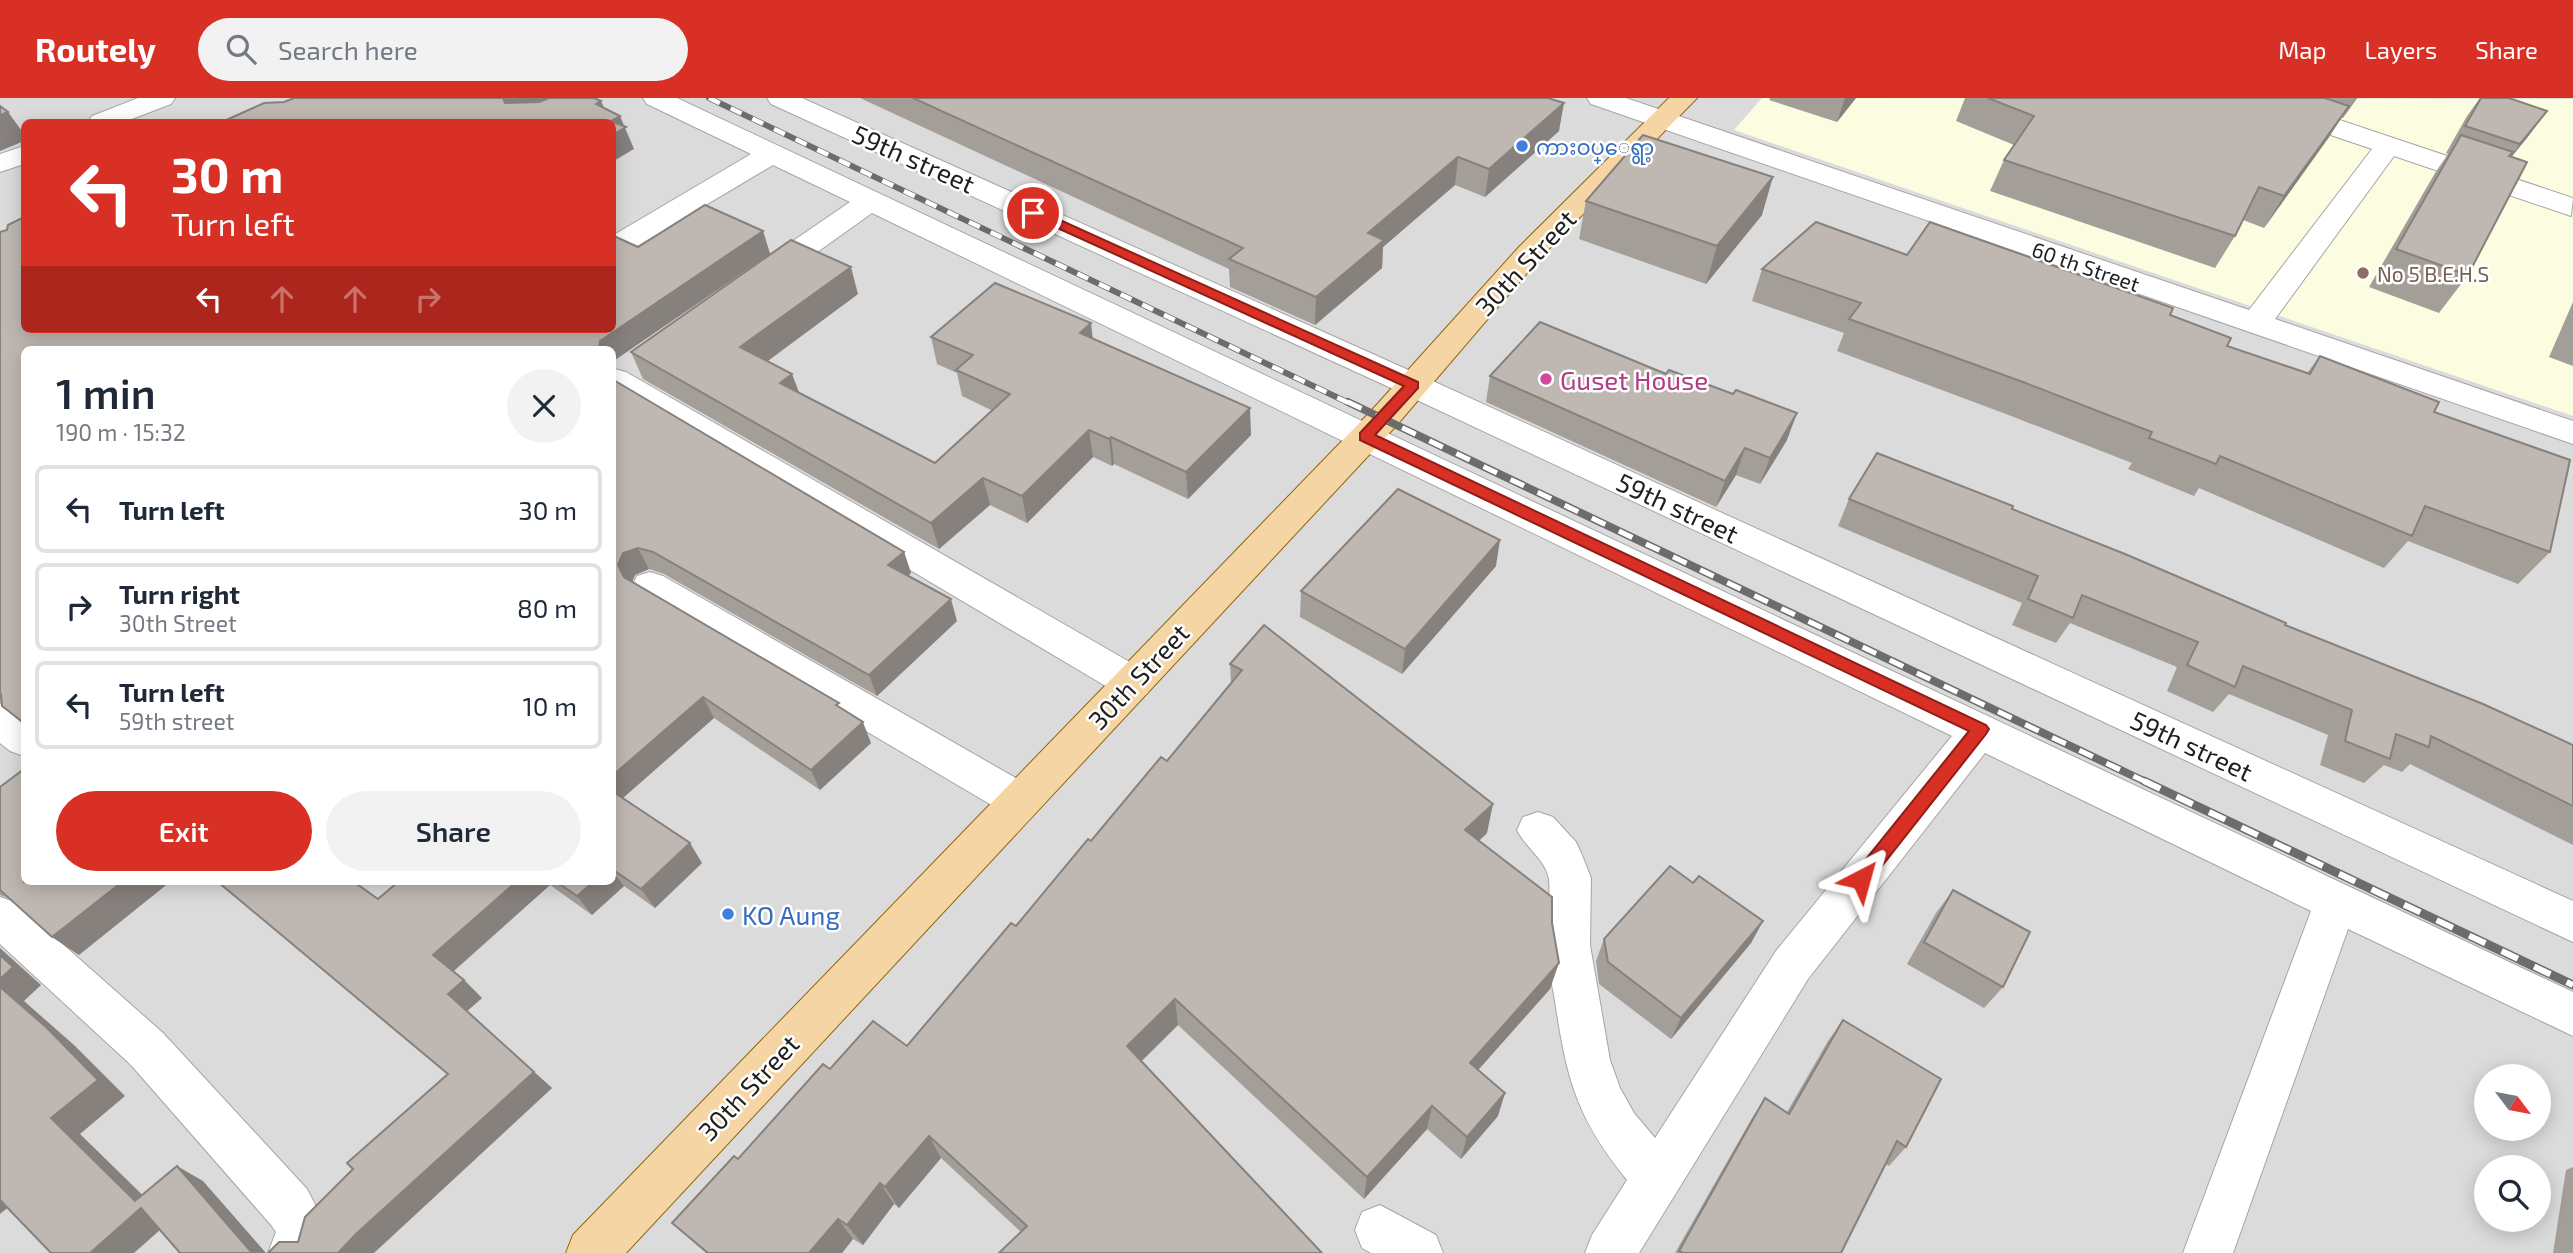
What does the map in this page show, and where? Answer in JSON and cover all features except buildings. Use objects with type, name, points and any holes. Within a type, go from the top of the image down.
[{"type":"main road","name":"30th Street","points":[[591,1253],[1413,385],[1529,253],[1684,98]]},
{"type":"street","points":[[109,119],[162,98]]},
{"type":"street","points":[[656,98],[1981,729],[2573,1015]]},
{"type":"street","name":"59th street","points":[[780,98],[1413,385],[2573,922]]},
{"type":"street","name":"60 th Street","points":[[1600,98],[2573,433]]},
{"type":"street","points":[[2248,98],[2571,207]]},
{"type":"street","points":[[2255,324],[2388,146]]},
{"type":"street","points":[[616,247],[773,153]]},
{"type":"street","points":[[0,164],[21,155]]},
{"type":"street","points":[[737,295],[870,201]]},
{"type":"street","points":[[621,376],[1133,682]]},
{"type":"street","points":[[650,586],[1020,801]]},
{"type":"street","points":[[0,720],[21,738]]},
{"type":"street","points":[[1609,1253],[1792,965],[1981,729]]},
{"type":"street","points":[[1538,830],[1561,855],[1570,878],[1568,946],[1587,1060],[1598,1098],[1617,1130],[1657,1178]]},
{"type":"street","points":[[2208,1253],[2336,901]]},
{"type":"street","points":[[0,916],[148,1049],[289,1207],[302,1227],[293,1253]]},
{"type":"shaded area","points":[[0,98],[2573,98],[2573,1253],[0,1253]]},
{"type":"shaded area","name":"No 5 B.E.H.S","points":[[1762,98],[2573,99],[2573,416],[1734,130]]},
{"type":"railway","points":[[709,98],[1351,404]]},
{"type":"railway","points":[[1348,402],[2148,783]]},
{"type":"railway","points":[[2144,781],[2573,985]]},
{"type":"place","name":"ကားဝပ္ေရွာ့","points":[[1522,146]]},
{"type":"place","name":"No 5 B.E.H.S","points":[[2363,273]]},
{"type":"place","name":"Guset House","points":[[1546,379]]},
{"type":"place","name":"KO Aung","points":[[728,914]]},
{"type":"route","points":[[1033,213],[1413,385],[1365,436],[1981,729],[1861,879]]}]
